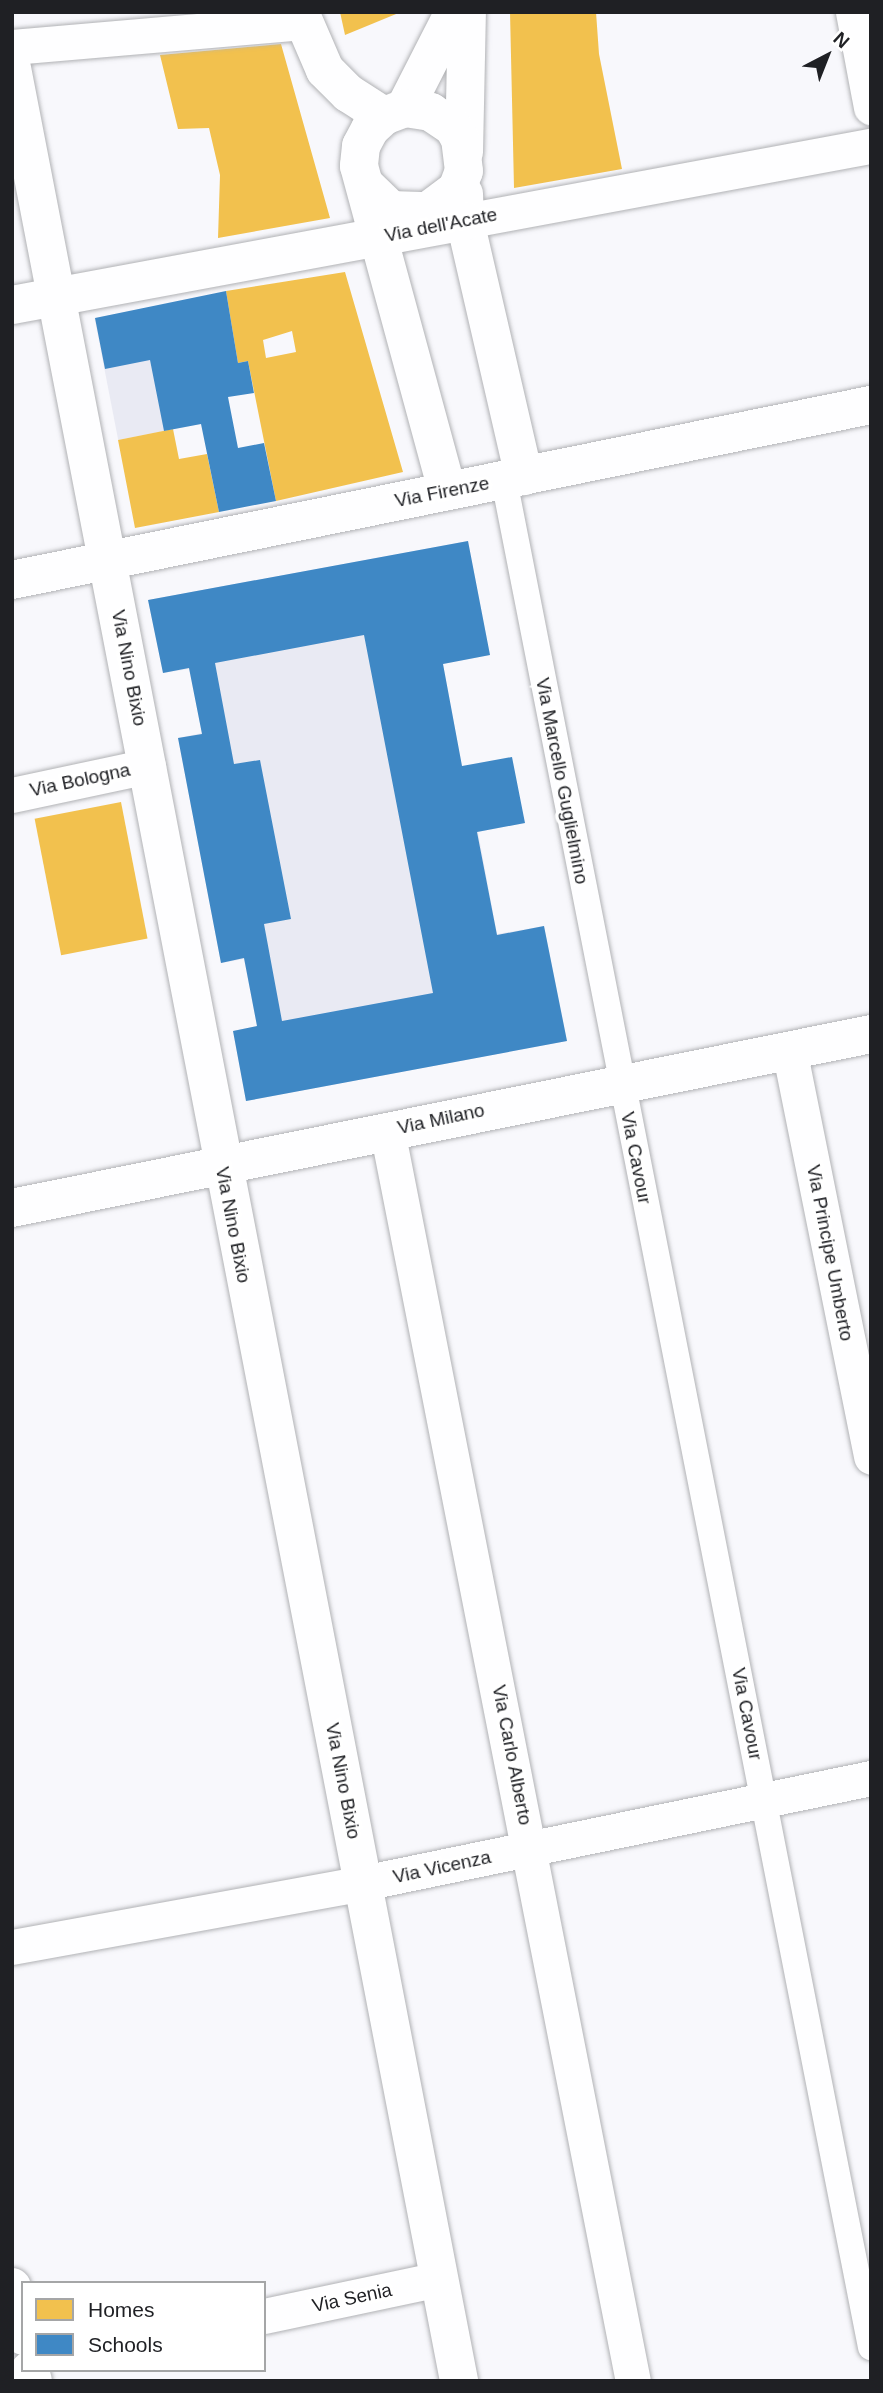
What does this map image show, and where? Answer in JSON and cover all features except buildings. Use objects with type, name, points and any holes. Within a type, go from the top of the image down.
[{"type":"street","points":[[447,491],[377,238],[365,185],[361,146],[369,129],[394,112],[454,12]]},
{"type":"street","name":"Via Marcello Guglielmino","points":[[467,12],[465,221],[514,478],[620,1082]]},
{"type":"street","points":[[853,12],[871,107]]},
{"type":"street","points":[[12,47],[302,17],[325,70],[348,93],[394,112],[431,111],[453,127],[464,162],[457,188],[428,211],[391,210],[365,185]]},
{"type":"street","name":"Via Nino Bixio","points":[[12,68],[148,766],[221,1164],[459,2381]]},
{"type":"street","name":"Via dell'Acate","points":[[12,305],[871,146]]},
{"type":"street","name":"Via Firenze","points":[[12,580],[871,405]]},
{"type":"street","name":"Via Bologna","points":[[12,795],[148,766]]},
{"type":"street","name":"Via Milano","points":[[12,1209],[620,1082],[871,1034]]},
{"type":"street","name":"Via Principe Umberto","points":[[789,1049],[871,1457]]},
{"type":"street","name":"Via Cavour","points":[[620,1082],[871,2347]]},
{"type":"street","name":"Via Carlo Alberto","points":[[387,1130],[531,1848],[633,2381]]},
{"type":"street","name":"Via Vicenza","points":[[12,1947],[363,1883],[871,1778]]},
{"type":"street","name":"Via Senia","points":[[266,2316],[439,2279]]},
{"type":"street","points":[[12,2287],[21,2327]]},
{"type":"shaded area","points":[[178,302],[202,424],[118,440],[95,318]]},
{"type":"shaded area","points":[[468,541],[490,655],[443,664],[462,766],[525,823],[478,832],[497,934],[544,926],[567,1041],[246,1101],[233,1031],[257,1026],[244,959],[221,963],[178,738],[202,733],[189,669],[163,673],[148,600]]}]
